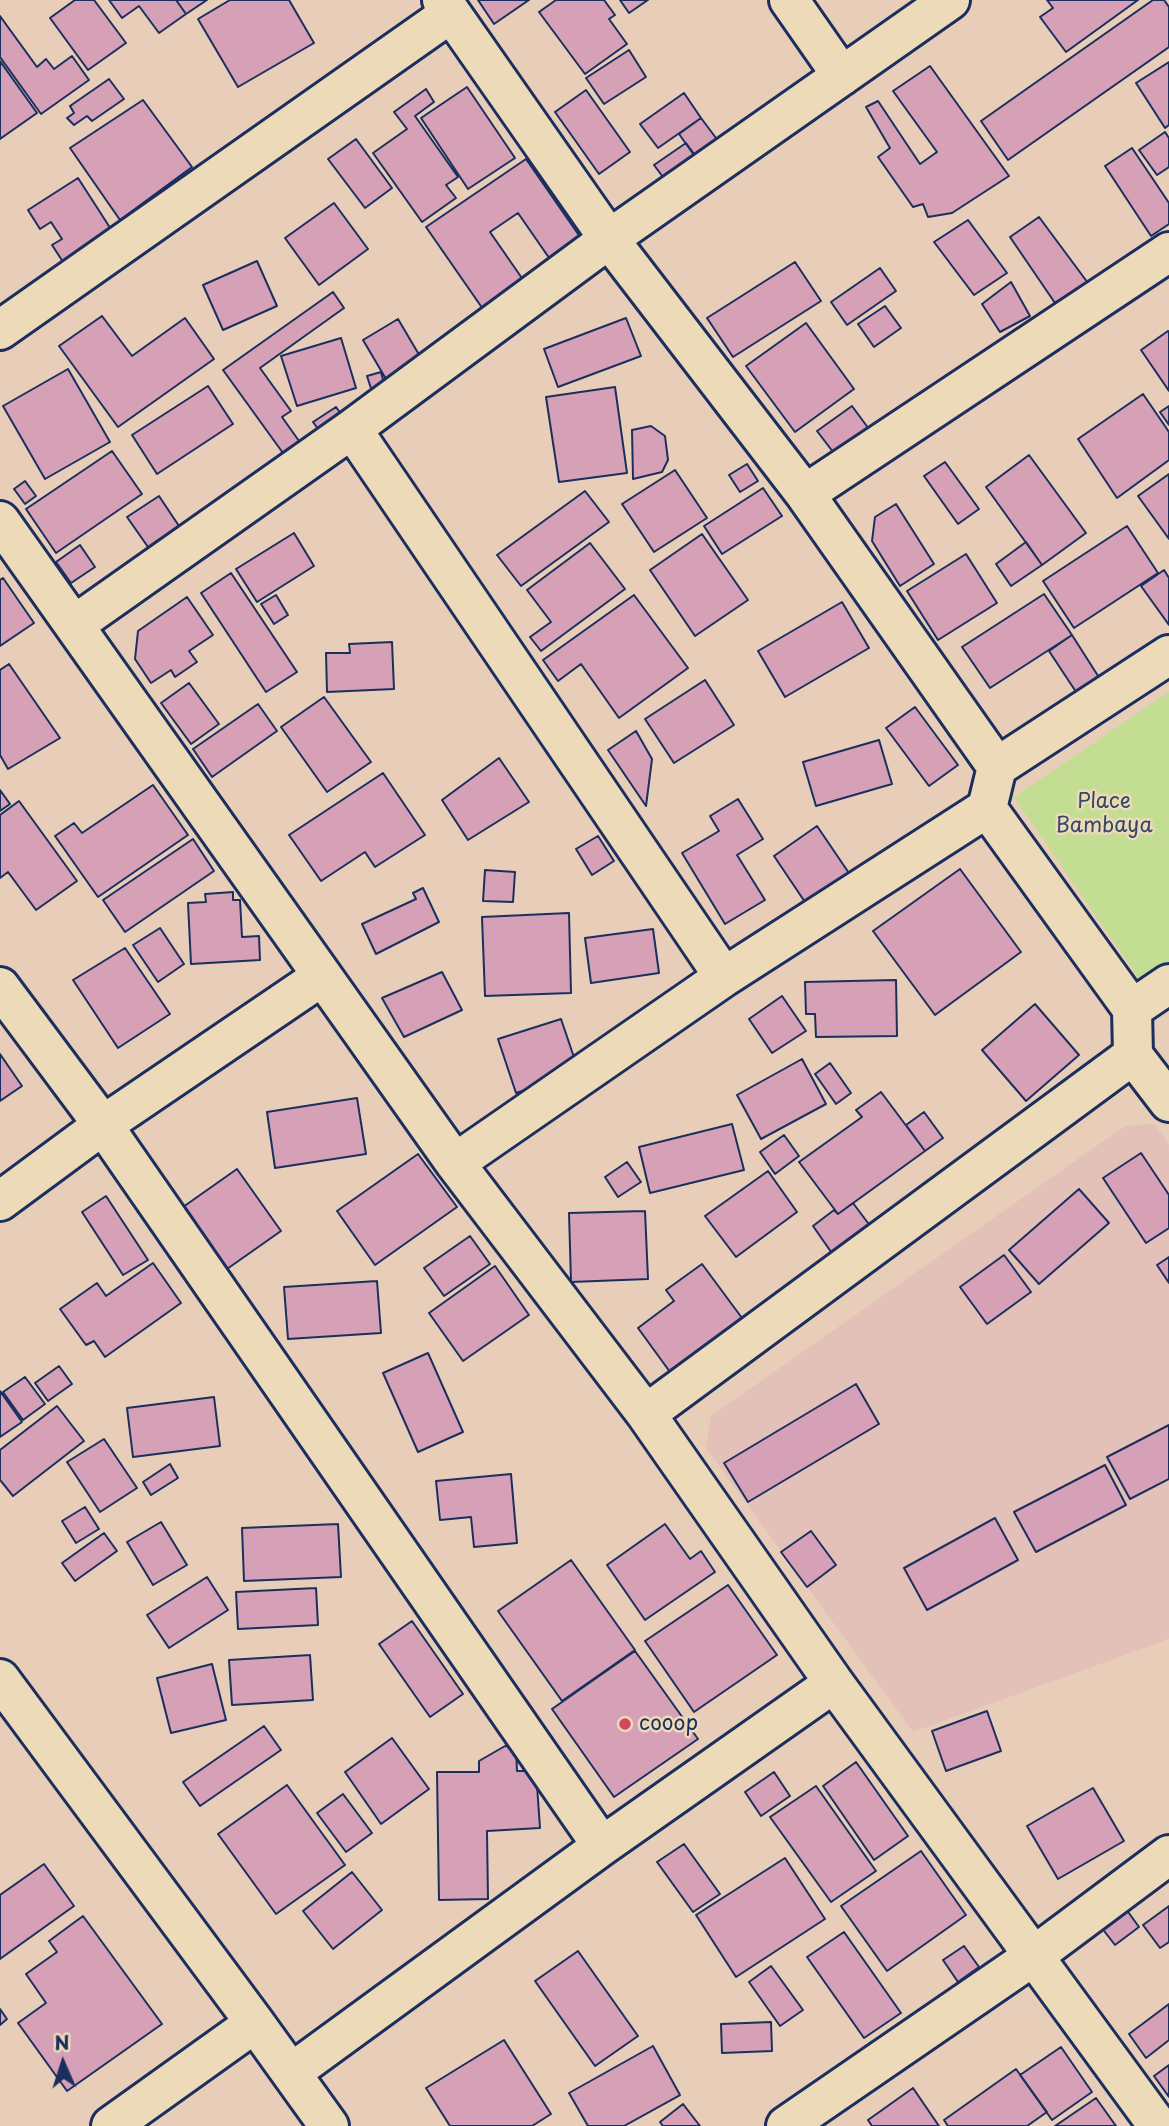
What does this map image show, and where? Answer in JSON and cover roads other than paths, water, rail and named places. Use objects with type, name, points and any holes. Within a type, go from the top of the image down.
[{"type":"street","points":[[789,0],[842,76]]},
{"type":"street","points":[[74,625],[352,429],[609,239],[950,0]]},
{"type":"street","points":[[0,330],[446,7],[609,239],[805,494],[997,767]]},
{"type":"street","points":[[805,494],[1169,251]]},
{"type":"street","points":[[352,429],[724,977]]},
{"type":"street","points":[[0,522],[455,1163],[646,1414],[834,1683],[1158,2126]]},
{"type":"street","points":[[455,1163],[724,977],[987,808],[997,767],[1169,655]]},
{"type":"street","points":[[987,808],[1132,1009],[1133,1055],[1169,1102]]},
{"type":"street","points":[[0,1201],[103,1125],[321,977]]},
{"type":"street","points":[[1132,1009],[1169,984]]},
{"type":"street","points":[[0,987],[103,1125],[602,1846]]},
{"type":"street","points":[[646,1414],[1133,1055]]},
{"type":"street","points":[[0,1679],[256,2023],[329,2126]]},
{"type":"street","points":[[291,2073],[602,1846],[834,1683]]},
{"type":"street","points":[[786,2126],[1035,1955],[1169,1854]]},
{"type":"street","points":[[111,2126],[256,2023]]},
{"type":"place","name":"cooop","points":[[625,1724]]},
{"type":"park label","name":"Place Bambaya","points":[[1104,814]]}]
